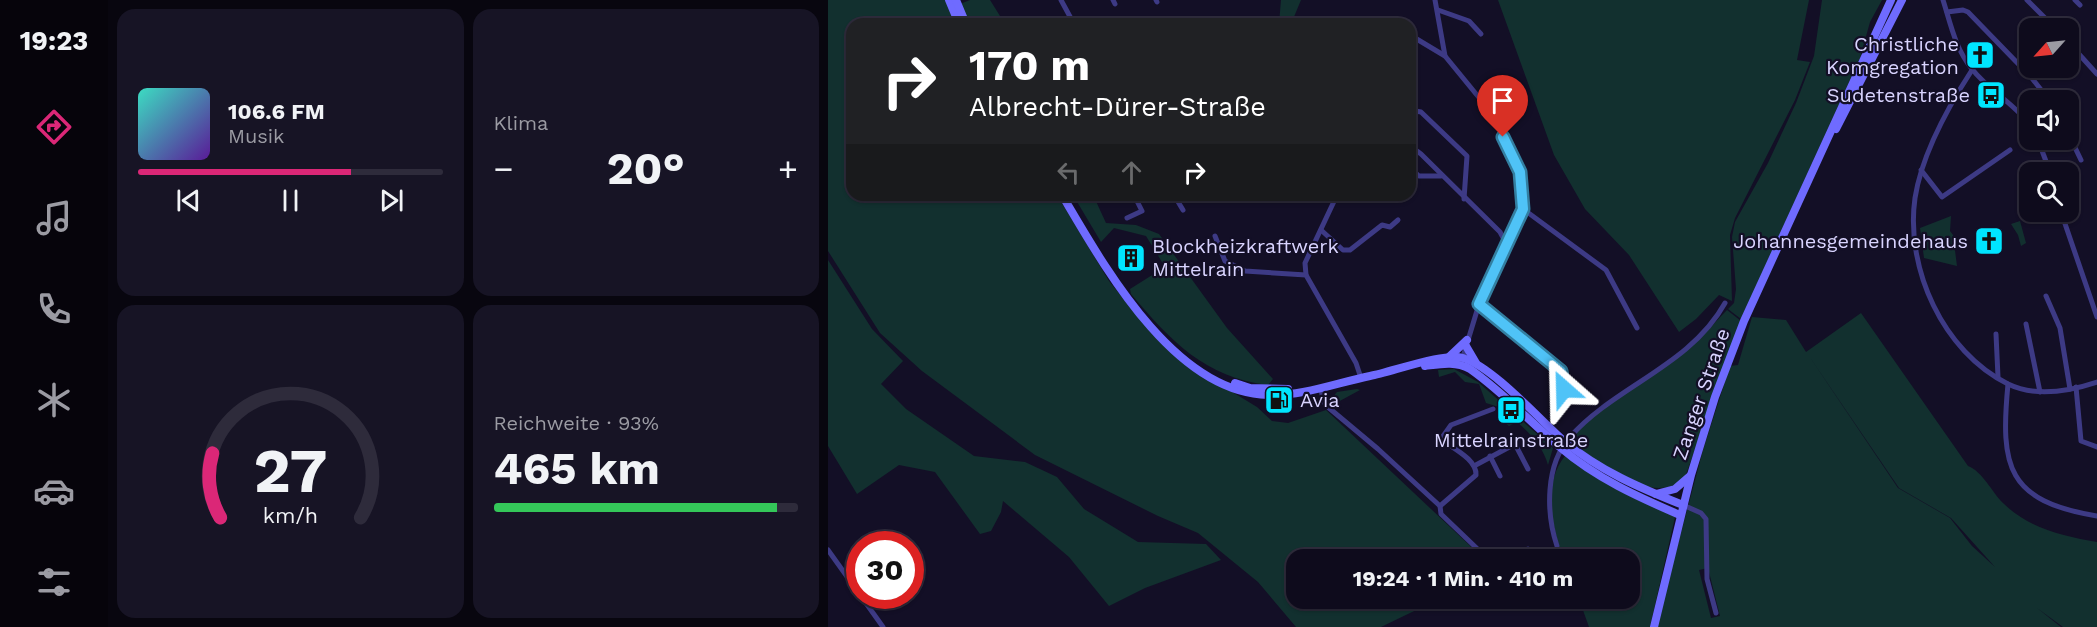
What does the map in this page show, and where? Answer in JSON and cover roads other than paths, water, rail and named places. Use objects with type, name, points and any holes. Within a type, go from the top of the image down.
[{"type":"street","points":[[949,0],[956,18]]},
{"type":"street","points":[[956,0],[964,18]]},
{"type":"street","points":[[1061,0],[1071,18]]},
{"type":"street","points":[[1436,0],[1445,56]]},
{"type":"street","name":"Zanger Straße","points":[[1654,627],[1691,475],[1744,321],[1891,0]]},
{"type":"street","name":"Zanger Straße","points":[[1808,181],[1863,80],[1902,0]]},
{"type":"street","points":[[1943,0],[1955,41],[1972,70],[2019,112]]},
{"type":"street","points":[[2027,0],[2045,18]]},
{"type":"street","points":[[1438,9],[1469,21],[1481,34]]},
{"type":"street","points":[[1947,12],[1963,10],[1968,12],[2031,76],[2042,90]]},
{"type":"street","points":[[1416,40],[1445,56],[1481,100],[1500,130],[1520,172],[1523,209],[1479,304],[1462,361]]},
{"type":"street","points":[[2079,54],[2097,74]]},
{"type":"street","points":[[1972,70],[1956,96],[1921,170],[1914,218],[1918,258],[1927,292],[1944,325],[1977,362],[2008,384],[2040,392],[2097,382]]},
{"type":"street","points":[[1416,111],[1421,112],[1467,156],[1464,199]]},
{"type":"street","points":[[1921,170],[1942,197],[2010,150]]},
{"type":"street","points":[[2076,150],[2081,160]]},
{"type":"street","points":[[1416,151],[1500,232],[1507,245]]},
{"type":"street","points":[[1416,173],[1419,176],[1442,176]]},
{"type":"street","points":[[1066,201],[1097,255],[1146,322],[1180,356],[1235,388],[1266,395],[1301,394],[1449,357],[1467,343]]},
{"type":"street","points":[[1127,218],[1142,211],[1137,201]]},
{"type":"street","points":[[1178,201],[1183,210]]},
{"type":"street","points":[[1334,201],[1305,263],[1306,275],[1356,363],[1361,378]]},
{"type":"street","points":[[1523,209],[1606,270],[1637,328]]},
{"type":"street","points":[[1321,230],[1343,250],[1350,250],[1382,225],[1390,227],[1398,220]]},
{"type":"street","points":[[2064,222],[2097,317]]},
{"type":"street","points":[[1215,236],[1225,261],[1245,271],[1306,275]]},
{"type":"street","points":[[2046,296],[2060,328],[2073,388],[2081,441],[2097,447]]},
{"type":"street","points":[[1557,546],[1552,530],[1550,502],[1555,466],[1564,446],[1593,416],[1670,362],[1711,324],[1725,303]]},
{"type":"street","points":[[1479,304],[1561,371],[1564,389]]},
{"type":"street","points":[[2026,324],[2040,392]]},
{"type":"street","points":[[1996,334],[1998,377]]},
{"type":"street","points":[[1467,343],[1479,366],[1564,446],[1620,480],[1701,513],[1706,519],[1707,579],[1716,613]]},
{"type":"street","points":[[1449,357],[1479,366]]},
{"type":"street","points":[[1409,368],[1462,361],[1564,446],[1614,484],[1680,515]]},
{"type":"street","points":[[2008,384],[2004,426],[2007,458],[2018,480],[2035,498],[2072,512],[2097,516]]},
{"type":"street","points":[[1321,388],[1323,401],[1329,408],[1440,506],[1442,514],[1478,549]]},
{"type":"street","points":[[1440,506],[1476,475],[1474,466],[1441,439],[1450,425],[1493,409]]},
{"type":"street","points":[[1474,466],[1515,444],[1528,469]]},
{"type":"street","points":[[1490,456],[1500,476]]},
{"type":"street","points":[[1655,495],[1675,489],[1691,475]]},
{"type":"street","points":[[828,550],[883,627]]},
{"type":"place","name":"Christliche Komgregation","points":[[1980,55]]},
{"type":"place","name":"Sudetenstraße","points":[[1991,95]]},
{"type":"place","name":"Johannesgemeindehaus","points":[[1989,241]]},
{"type":"place","name":"Blockheizkraftwerk Mittelrain","points":[[1131,258]]},
{"type":"place","name":"Avia","points":[[1279,400]]},
{"type":"place","name":"Mittelrainstraße","points":[[1511,410]]}]
